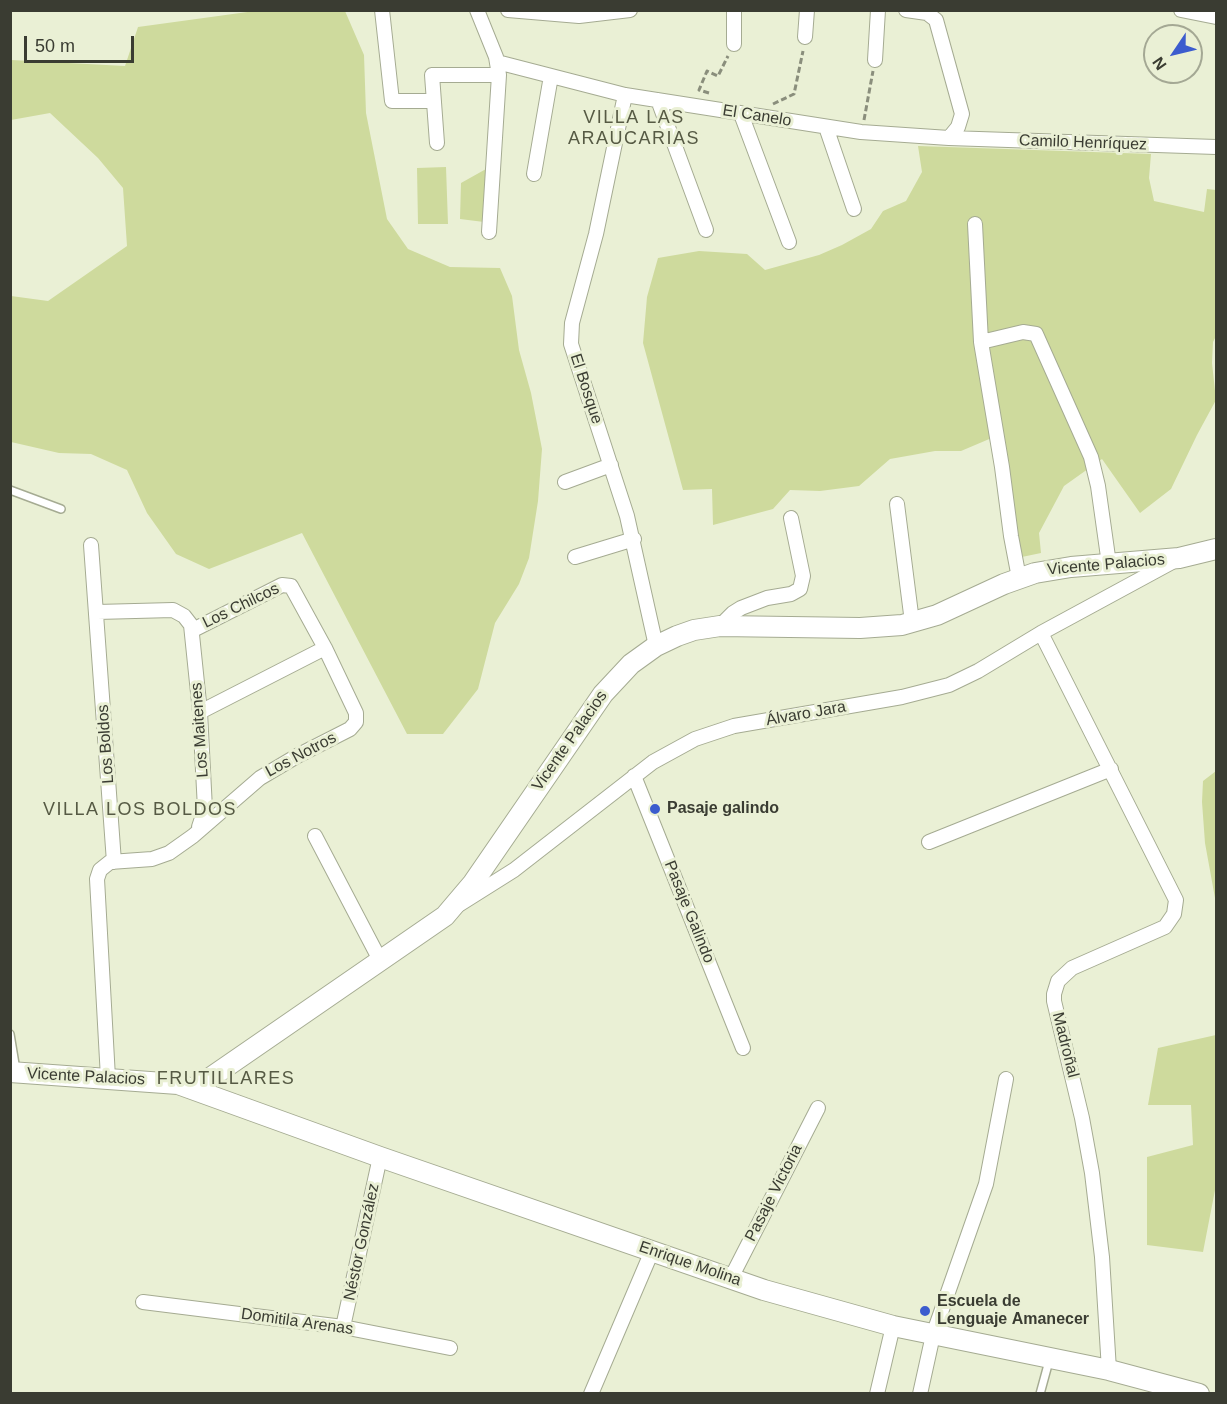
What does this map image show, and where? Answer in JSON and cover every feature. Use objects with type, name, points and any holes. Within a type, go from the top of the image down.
[{"type":"main road","name":"Vicente Palacios","points":[[14,1072],[178,1083],[194,1089],[434,925],[454,907],[473,884],[562,750],[603,694],[632,663],[656,646],[677,636],[694,630],[720,626],[881,627],[912,622],[951,610],[1019,578],[1053,569],[1179,558],[1216,549]]},
{"type":"main road","name":"Enrique Molina","points":[[194,1089],[380,1157],[764,1290],[893,1326],[1109,1370],[1199,1394]]},
{"type":"street","points":[[382,10],[392,101],[434,101],[437,143]]},
{"type":"street","points":[[477,10],[498,69],[489,232]]},
{"type":"street","points":[[508,10],[579,16],[630,10]]},
{"type":"street","points":[[734,10],[734,44]]},
{"type":"street","points":[[805,37],[807,10]]},
{"type":"street","points":[[875,60],[878,10]]},
{"type":"street","points":[[906,10],[927,13],[933,15],[936,20],[962,114],[958,127],[949,138]]},
{"type":"street","points":[[1181,10],[1216,17]]},
{"type":"street","name":"El Canelo","points":[[434,101],[432,75],[498,69],[551,76],[625,95],[741,114],[861,132],[949,138]]},
{"type":"street","points":[[534,174],[551,76]]},
{"type":"street","name":"El Bosque","points":[[625,95],[596,234],[571,333],[573,352],[634,539],[656,646]]},
{"type":"street","points":[[658,100],[706,230]]},
{"type":"street","points":[[741,114],[789,242]]},
{"type":"street","points":[[826,127],[854,209]]},
{"type":"street","name":"Camilo Henríquez","points":[[949,138],[1216,147]]},
{"type":"street","points":[[975,224],[981,342],[1019,578]]},
{"type":"street","points":[[981,342],[1023,332],[1036,334],[1091,458],[1098,486],[1109,564]]},
{"type":"street","points":[[565,482],[611,465]]},
{"type":"street","points":[[897,504],[912,622]]},
{"type":"street","points":[[720,626],[732,613],[741,608],[766,598],[791,594],[800,589],[803,576],[791,518]]},
{"type":"street","points":[[575,557],[634,539]]},
{"type":"street","name":"Los Boldos","points":[[91,545],[114,862]]},
{"type":"street","name":"Álvaro Jara","points":[[454,907],[514,870],[634,776],[673,750],[714,731],[734,726],[903,698],[934,690],[978,671],[1041,633],[1179,558]]},
{"type":"street","name":"Los Chilcos","points":[[97,612],[173,610],[184,616],[193,630],[282,585],[288,585]]},
{"type":"street","name":"Los Notros","points":[[114,862],[143,861],[177,848],[260,778],[354,727],[356,713],[325,648],[293,589],[288,585]]},
{"type":"street","name":"Los Maitenes","points":[[193,630],[205,808],[198,829]]},
{"type":"street","name":"Madroñal","points":[[1041,633],[1176,900],[1174,914],[1165,927],[1072,968],[1058,981],[1054,994],[1092,1173],[1102,1257],[1109,1370]]},
{"type":"street","points":[[200,712],[325,648]]},
{"type":"street","points":[[929,842],[1111,769]]},
{"type":"street","name":"Pasaje Galindo","points":[[634,776],[743,1048]]},
{"type":"street","points":[[315,836],[381,962]]},
{"type":"street","points":[[108,1078],[97,879],[103,866],[114,862]]},
{"type":"street","points":[[920,1394],[933,1335],[986,1184],[1006,1079]]},
{"type":"street","name":"Pasaje Victoria","points":[[731,1278],[818,1108]]},
{"type":"street","name":"Néstor González","points":[[343,1327],[380,1157]]},
{"type":"street","points":[[591,1394],[652,1251]]},
{"type":"street","name":"Domitila Arenas","points":[[143,1302],[343,1327],[450,1348]]},
{"type":"street","points":[[877,1394],[893,1326]]},
{"type":"lane","points":[[10,490],[61,509]]},
{"type":"lane","points":[[10,1034],[14,1072]]},
{"type":"lane","points":[[1040,1394],[1050,1358]]},
{"type":"path","points":[[782,120],[784,110],[772,106],[773,102],[794,94],[805,37]]},
{"type":"path","points":[[709,108],[713,94],[699,90],[707,71],[718,76],[734,44]]},
{"type":"path","points":[[861,132],[875,60]]},
{"type":"green space","points":[[262,10],[345,11],[364,55],[366,113],[387,219],[408,249],[450,267],[500,268],[512,296],[519,350],[531,393],[542,449],[538,501],[529,558],[519,584],[495,623],[478,689],[443,734],[407,734],[302,533],[209,569],[176,554],[147,513],[127,470],[91,454],[59,453],[11,442],[11,296],[48,301],[127,246],[123,188],[98,158],[50,113],[11,120],[11,60],[125,66],[138,27]]},
{"type":"green space","points":[[918,146],[1151,154],[1149,178],[1154,201],[1204,212],[1207,189],[1216,190],[1216,336],[1213,342],[1212,363],[1216,400],[1171,489],[1140,513],[1102,459],[1064,486],[1039,533],[1041,553],[1017,558],[994,437],[961,451],[935,451],[890,459],[859,486],[820,491],[790,490],[773,509],[713,525],[712,489],[683,490],[643,343],[647,297],[658,258],[699,251],[747,254],[765,270],[819,255],[871,229],[883,211],[906,201],[922,172]]},
{"type":"green space","points":[[446,167],[448,224],[418,224],[417,168]]},
{"type":"green space","points":[[486,169],[484,222],[460,219],[461,183]]},
{"type":"green space","points":[[1216,771],[1216,941],[1215,898],[1205,843],[1202,802],[1203,781]]},
{"type":"green space","points":[[1216,1035],[1216,1185],[1203,1252],[1147,1245],[1147,1157],[1193,1145],[1191,1105],[1148,1105],[1158,1048]]},
{"type":"place","name":"Pasaje galindo","points":[[655,809]]},
{"type":"place","name":"Escuela de Lenguaje Amanecer","points":[[925,1311]]},
{"type":"district","name":"VILLA LAS ARAUCARIAS","points":[[634,128]]},
{"type":"district","name":"VILLA LOS BOLDOS","points":[[140,810]]},
{"type":"district","name":"FRUTILLARES","points":[[226,1079]]}]
